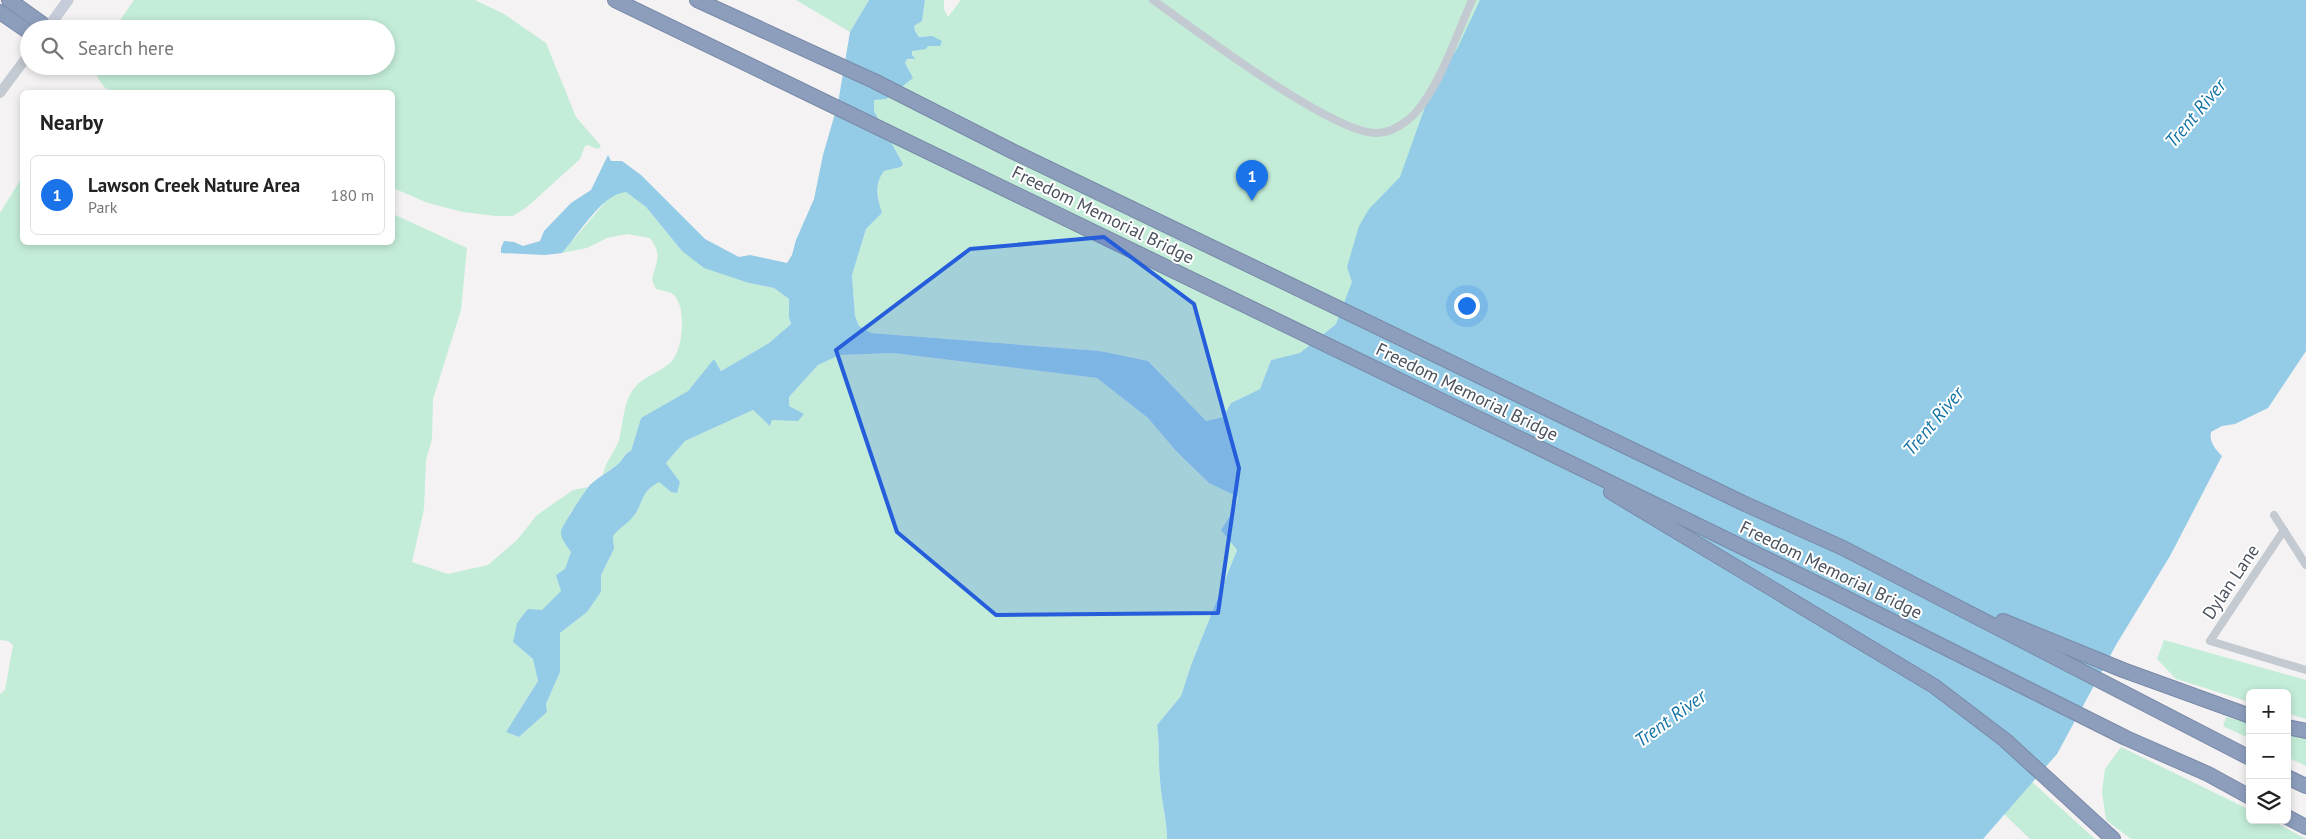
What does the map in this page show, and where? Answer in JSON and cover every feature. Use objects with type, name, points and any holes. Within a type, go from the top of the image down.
[{"type":"highway","points":[[9,0],[36,20]]},
{"type":"highway","name":"Freedom Memorial Bridge","points":[[615,0],[1529,443],[1820,585],[2126,738],[2208,774],[2246,795]]},
{"type":"highway","points":[[697,0],[784,40]]},
{"type":"highway","points":[[714,0],[784,40]]},
{"type":"highway","points":[[0,12],[20,26]]},
{"type":"highway","name":"Freedom Memorial Bridge","points":[[784,40],[874,81],[1012,151],[1859,557],[2246,756]]},
{"type":"highway","points":[[1529,443],[1934,686],[2006,740],[2113,839]]},
{"type":"highway","points":[[1859,557],[2043,639],[2246,715]]},
{"type":"highway","points":[[2291,727],[2306,731]]},
{"type":"highway","points":[[2291,779],[2306,786]]},
{"type":"highway","points":[[2291,819],[2306,827]]},
{"type":"main road","points":[[53,20],[68,0]]},
{"type":"street","points":[[1153,0],[1283,89],[1334,119],[1357,130],[1377,133],[1394,129],[1409,119],[1426,98],[1472,0]]},
{"type":"street","points":[[0,94],[20,66]]},
{"type":"street","points":[[2274,515],[2306,565]]},
{"type":"street","name":"Dylan Lane","points":[[2284,530],[2210,641],[2306,670]]},
{"type":"highlighted area","points":[[1104,237],[1194,304],[1239,468],[1218,613],[996,615],[897,532],[836,350],[970,249]]},
{"type":"green space","points":[[134,0],[475,0],[504,14],[546,43],[576,117],[601,146],[598,149],[588,145],[585,146],[580,159],[527,207],[513,216],[463,212],[428,203],[395,189],[395,90],[112,90],[106,89],[97,75],[395,75],[395,20],[120,20]]},
{"type":"green space","points":[[796,0],[869,0],[850,32]]},
{"type":"green space","points":[[925,0],[944,0],[944,9],[948,17],[961,0],[1530,0],[1336,324],[1300,354],[1271,360],[1260,389],[1231,403],[1223,417],[1205,421],[1148,361],[1100,351],[871,333],[859,326],[855,316],[852,274],[866,229],[882,213],[877,191],[881,176],[884,171],[901,167],[903,164],[874,111],[874,100],[909,71],[905,63],[907,59],[913,60],[912,51],[926,36],[919,37],[914,26],[922,21]]},
{"type":"green space","points":[[20,180],[20,245],[395,245],[395,215],[467,248],[461,310],[433,399],[432,439],[426,460],[424,509],[412,562],[448,574],[488,565],[517,540],[537,515],[573,490],[588,487],[570,513],[564,542],[571,552],[561,591],[513,642],[533,659],[538,681],[506,732],[519,737],[547,712],[546,704],[560,672],[560,633],[587,612],[601,592],[601,575],[614,549],[613,536],[637,512],[648,490],[659,482],[671,492],[680,482],[666,463],[685,441],[753,410],[770,425],[772,420],[778,420],[789,406],[789,397],[818,365],[840,355],[893,353],[1097,378],[1148,418],[1176,451],[1209,483],[1238,497],[1235,508],[1222,530],[1237,550],[1191,665],[1181,696],[1157,725],[1159,766],[1167,839],[0,839],[0,694],[5,690],[13,645],[8,641],[0,640],[0,213]]},
{"type":"green space","points":[[618,192],[626,192],[646,207],[682,251],[749,283],[774,288],[789,299],[791,324],[769,343],[721,371],[714,360],[688,391],[641,418],[631,451],[626,453],[619,463],[603,475],[619,440],[625,409],[632,391],[640,382],[672,361],[679,347],[682,326],[680,306],[676,298],[671,293],[656,289],[652,280],[657,263],[657,254],[650,238],[627,234],[607,238],[587,248],[562,253],[607,200]]},
{"type":"green space","points":[[2164,640],[2306,680],[2306,719],[2291,714],[2291,689],[2246,689],[2246,701],[2176,679],[2157,659]]},
{"type":"green space","points":[[2226,717],[2246,722],[2246,737],[2223,726]]},
{"type":"green space","points":[[2291,734],[2306,738],[2306,766],[2291,759]]},
{"type":"green space","points":[[2121,747],[2246,808],[2246,824],[2278,824],[2306,839],[2131,839],[2106,820],[2102,792],[2105,769]]},
{"type":"green space","points":[[2032,782],[2095,839],[2030,839],[2004,814]]},
{"type":"water","name":"Trent River","points":[[869,0],[925,0],[922,21],[914,26],[915,31],[919,37],[932,36],[942,41],[940,46],[928,46],[926,49],[912,51],[915,59],[907,59],[905,63],[913,78],[886,99],[874,100],[874,111],[903,164],[901,167],[884,171],[881,176],[877,191],[882,213],[866,229],[852,275],[855,316],[859,326],[871,333],[1100,351],[1148,361],[1206,421],[1223,417],[1231,403],[1260,389],[1271,360],[1300,353],[1336,324],[1352,282],[1347,267],[1359,226],[1369,209],[1400,177],[1430,93],[1458,47],[1480,0],[2306,0],[2306,351],[2268,408],[2235,424],[2222,426],[2211,432],[2212,442],[2222,456],[2170,556],[2116,645],[2057,754],[1983,839],[1167,839],[1159,766],[1157,725],[1181,696],[1191,665],[1237,550],[1221,530],[1235,508],[1238,497],[1209,483],[1176,451],[1148,418],[1097,378],[893,353],[840,355],[818,365],[789,397],[789,406],[804,414],[798,421],[772,420],[770,426],[753,410],[685,441],[666,463],[680,482],[677,493],[671,492],[659,482],[648,490],[637,512],[613,536],[614,549],[601,575],[601,592],[587,612],[560,633],[560,672],[546,704],[547,712],[519,737],[506,732],[538,681],[533,659],[513,642],[517,623],[528,609],[542,610],[561,591],[556,575],[565,569],[571,552],[563,539],[561,531],[584,493],[593,482],[615,467],[631,451],[641,418],[688,391],[714,359],[721,371],[769,343],[791,324],[789,299],[774,288],[749,283],[704,268],[682,251],[646,207],[626,192],[617,194],[599,208],[562,253],[545,255],[501,253],[504,241],[514,242],[523,246],[540,241],[544,231],[571,203],[591,190],[608,155],[611,161],[622,161],[641,175],[705,239],[739,257],[750,255],[787,263],[814,199],[823,155],[838,103],[850,32]]},
{"type":"place","name":"Lawson Creek Nature Area","points":[[1252,201]]}]
